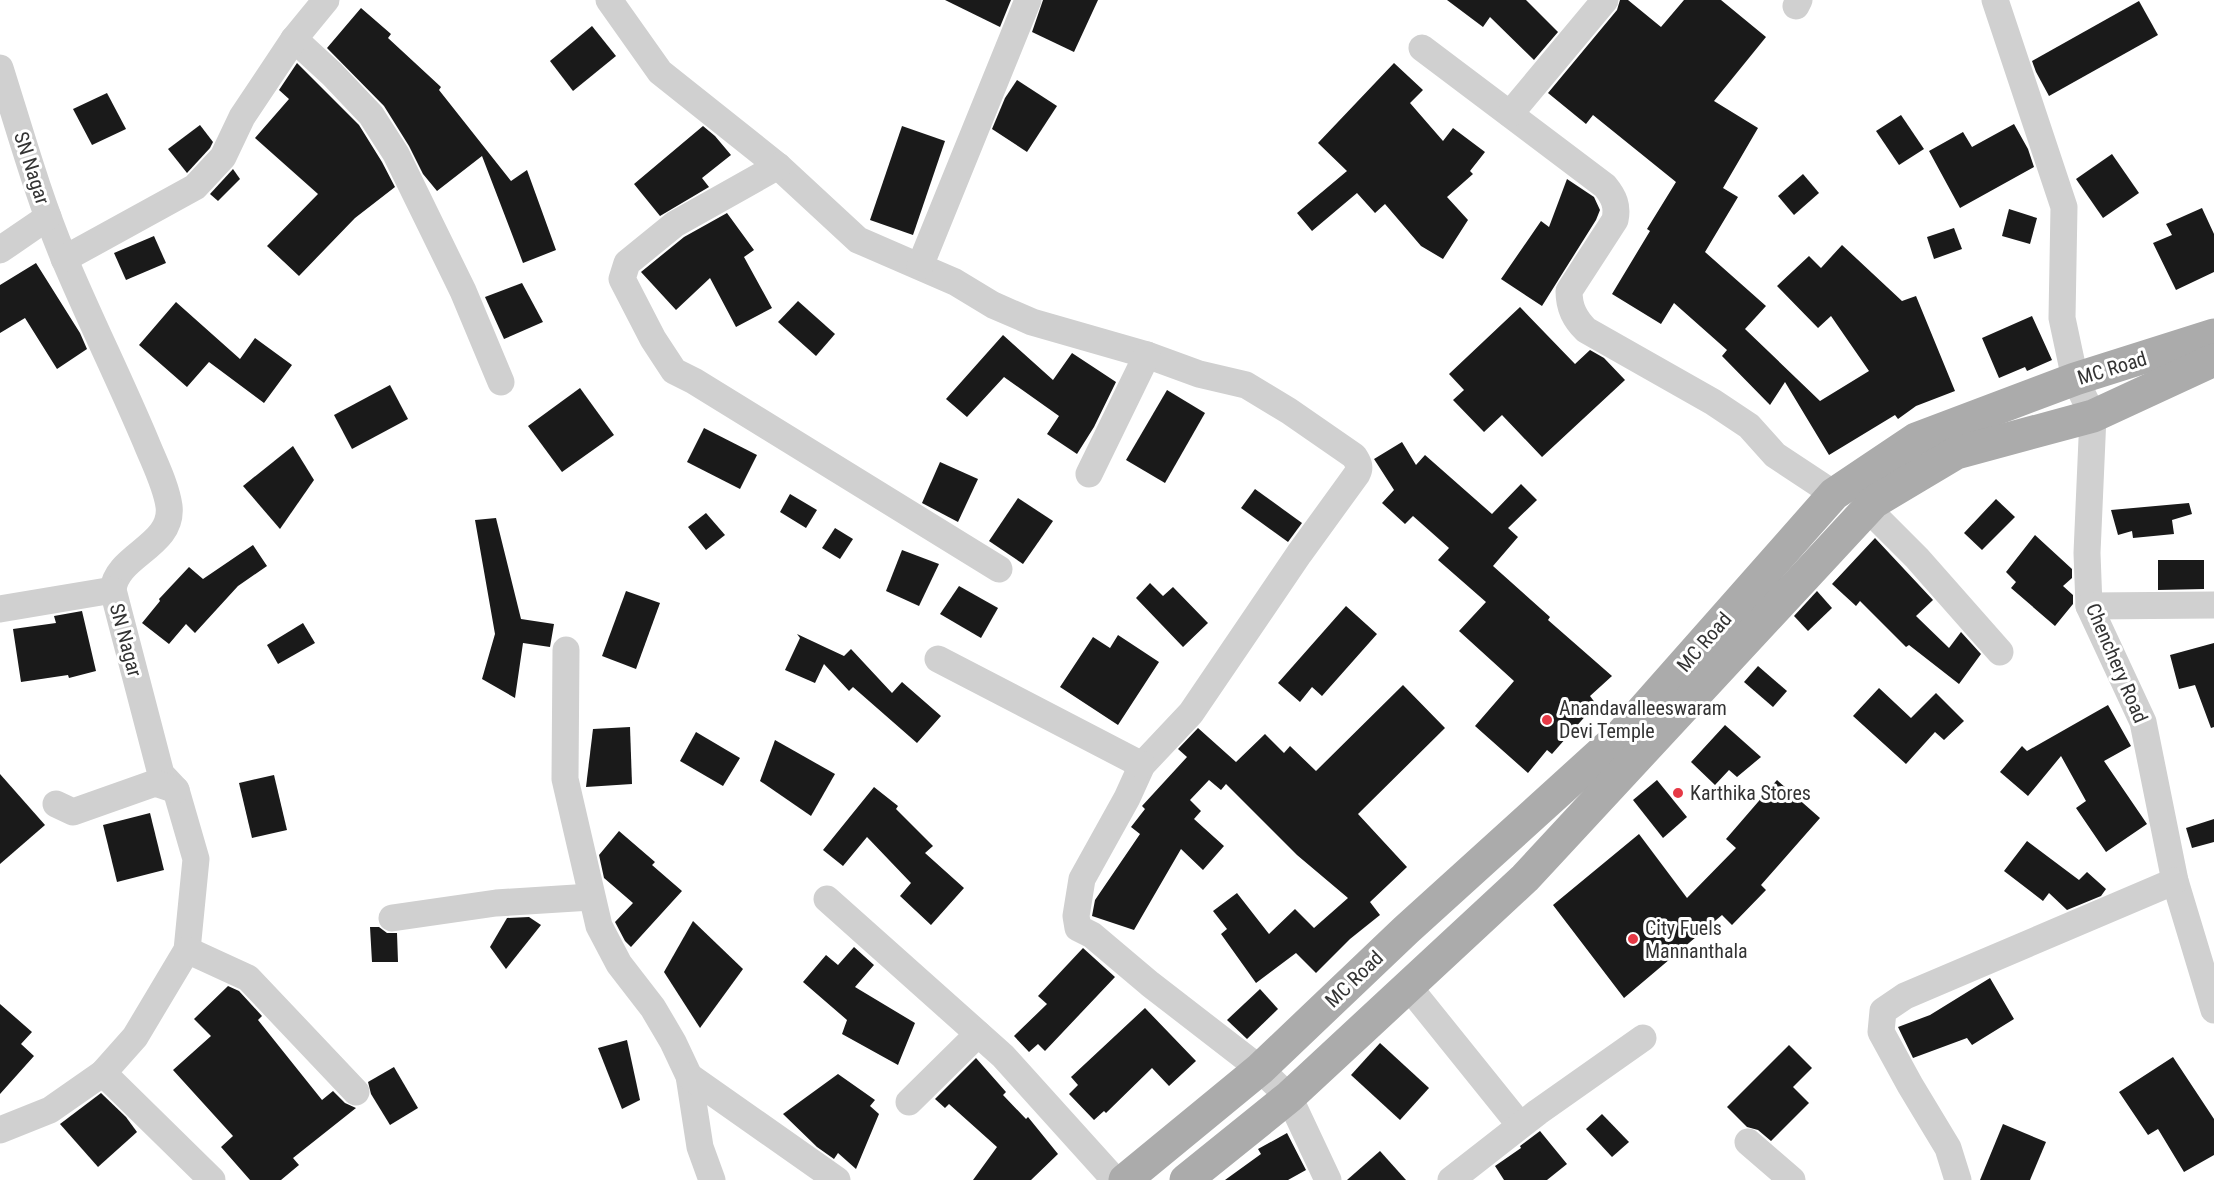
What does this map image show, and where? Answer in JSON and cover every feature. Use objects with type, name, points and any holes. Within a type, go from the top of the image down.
[{"type":"main road","name":"MC Road","points":[[1125,1180],[1260,1069],[1406,930],[1622,735],[1834,494],[1916,439],[2075,379],[2214,335]]},
{"type":"main road","name":"MC Road","points":[[1186,1180],[1289,1097],[1525,878],[1874,502],[1956,453],[2093,416],[2214,360]]},
{"type":"street","points":[[64,259],[195,187],[224,157],[242,117],[294,39],[326,0]]},
{"type":"street","points":[[609,0],[660,72],[778,166],[858,240],[955,282],[993,304],[1032,322],[1147,355],[1199,374],[1246,385],[1289,411],[1354,456],[1359,465],[1359,471],[1299,554],[1191,713],[1142,765],[1127,798],[1082,879],[1076,916],[1077,928],[1092,935],[1150,984],[1260,1069],[1289,1097],[1328,1180]]},
{"type":"street","points":[[920,266],[1028,0]]},
{"type":"street","points":[[1510,114],[1605,0]]},
{"type":"street","points":[[1995,0],[2064,207],[2062,318],[2075,379],[2093,416]]},
{"type":"street","points":[[294,39],[371,115],[396,154],[464,291],[501,382]]},
{"type":"street","points":[[1422,48],[1605,186],[1615,202],[1617,210],[1615,220],[1569,291],[1569,302],[1578,322],[1586,330],[1713,402],[1749,426],[1775,455],[1834,494]]},
{"type":"street","name":"SN Nagar","points":[[0,68],[48,217],[64,259],[138,423],[159,474],[169,507],[164,528],[152,544],[124,568],[114,582],[113,590],[161,774],[176,790],[196,859],[188,950],[135,1037],[103,1073],[50,1110],[0,1130]]},
{"type":"street","points":[[778,166],[675,224],[627,263],[622,279],[653,339],[674,371],[722,398],[999,569]]},
{"type":"street","points":[[0,250],[48,217]]},
{"type":"street","points":[[1089,474],[1147,355]]},
{"type":"street","name":"Chenchery Road","points":[[2093,416],[2087,553],[2089,606],[2143,722],[2175,881],[2214,1010]]},
{"type":"street","points":[[1868,508],[1917,558],[2000,652]]},
{"type":"street","points":[[0,609],[113,590]]},
{"type":"street","points":[[2089,606],[2214,605]]},
{"type":"street","points":[[566,650],[565,779],[591,897],[599,926],[609,945],[620,964],[653,1008],[673,1042],[688,1076],[700,1147],[712,1180]]},
{"type":"street","points":[[938,659],[1142,765]]},
{"type":"street","points":[[56,804],[73,812],[154,783],[176,790]]},
{"type":"street","points":[[1958,1180],[1948,1148],[1881,1032],[1883,1011],[1905,996],[2175,881]]},
{"type":"street","points":[[392,918],[496,903],[591,897]]},
{"type":"street","points":[[827,900],[1003,1056],[1115,1180]]},
{"type":"street","points":[[188,950],[248,978],[356,1092]]},
{"type":"street","points":[[1408,986],[1520,1125]]},
{"type":"street","points":[[909,1102],[978,1034]]},
{"type":"street","points":[[1451,1180],[1520,1125],[1643,1038]]},
{"type":"street","points":[[103,1073],[212,1180]]},
{"type":"street","points":[[688,1076],[837,1180]]},
{"type":"street","points":[[1748,1142],[1792,1180]]},
{"type":"building","points":[[945,0],[1011,0],[1000,27]]},
{"type":"building","points":[[1043,0],[1098,0],[1074,52],[1032,32]]},
{"type":"building","points":[[1447,0],[1526,0],[1558,32],[1534,60],[1490,17],[1483,27]]},
{"type":"building","points":[[1620,0],[1628,0],[1661,27],[1684,0],[1721,0],[1766,37],[1714,101],[1758,128],[1723,188],[1738,197],[1705,252],[1766,306],[1745,329],[1820,401],[1869,371],[1831,316],[1818,328],[1777,286],[1809,256],[1821,268],[1842,245],[1902,301],[1916,296],[1955,391],[1916,406],[1898,419],[1895,415],[1829,455],[1785,382],[1770,405],[1722,356],[1727,350],[1674,303],[1661,324],[1612,294],[1650,231],[1647,229],[1676,182],[1593,115],[1586,124],[1548,93],[1617,10]]},
{"type":"building","points":[[2139,1],[2158,35],[2049,96],[2032,61]]},
{"type":"building","points":[[361,8],[391,34],[388,38],[441,87],[439,90],[511,181],[527,170],[556,250],[523,263],[482,156],[437,191],[423,174],[384,106],[327,48]]},
{"type":"building","points":[[592,26],[616,56],[573,91],[550,61]]},
{"type":"building","points":[[297,63],[359,125],[395,187],[355,218],[299,276],[267,246],[318,194],[255,138],[289,99],[279,90]]},
{"type":"building","points":[[1394,63],[1423,90],[1410,103],[1443,141],[1453,128],[1485,152],[1470,171],[1473,174],[1447,197],[1468,220],[1443,259],[1421,246],[1385,204],[1375,213],[1357,193],[1312,231],[1297,213],[1347,171],[1318,143]]},
{"type":"building","points":[[1017,80],[1057,106],[1027,152],[992,129],[1005,98]]},
{"type":"building","points":[[107,93],[126,129],[92,145],[73,109]]},
{"type":"building","points":[[1901,115],[1924,149],[1899,165],[1876,131]]},
{"type":"building","points":[[2014,124],[2028,149],[2034,167],[1960,208],[1929,151],[1963,132],[1972,147]]},
{"type":"building","points":[[200,125],[213,142],[187,173],[168,149]]},
{"type":"building","points":[[703,126],[731,155],[702,178],[709,187],[660,216],[634,184]]},
{"type":"building","points":[[902,126],[945,141],[913,235],[870,220]]},
{"type":"building","points":[[2112,154],[2139,193],[2103,218],[2076,179]]},
{"type":"building","points":[[233,169],[240,179],[218,201],[210,194]]},
{"type":"building","points":[[1803,174],[1819,193],[1794,215],[1778,196]]},
{"type":"building","points":[[1567,179],[1594,197],[1600,210],[1542,306],[1501,279],[1541,221],[1549,227]]},
{"type":"building","points":[[2202,208],[2214,234],[2214,272],[2176,290],[2153,243],[2172,235],[2166,224]]},
{"type":"building","points":[[2009,209],[2037,218],[2030,244],[2002,236]]},
{"type":"building","points":[[727,213],[754,250],[744,257],[772,308],[736,327],[710,278],[676,310],[641,272],[684,237]]},
{"type":"building","points":[[1954,228],[1962,249],[1934,259],[1927,237]]},
{"type":"building","points":[[154,236],[166,263],[126,280],[114,253]]},
{"type":"building","points":[[36,263],[80,333],[87,349],[57,369],[25,318],[0,333],[0,285]]},
{"type":"building","points":[[522,283],[543,322],[504,339],[485,297]]},
{"type":"building","points":[[798,301],[835,334],[816,356],[778,322]]},
{"type":"building","points":[[176,302],[240,359],[255,338],[292,365],[264,403],[209,362],[187,387],[139,345]]},
{"type":"building","points":[[1520,307],[1575,364],[1590,350],[1604,358],[1625,380],[1542,457],[1502,415],[1484,432],[1453,400],[1464,390],[1449,374]]},
{"type":"building","points":[[2032,316],[2052,360],[2027,371],[2025,367],[1999,378],[1982,338]]},
{"type":"building","points":[[1003,335],[1053,380],[1072,353],[1116,382],[1094,427],[1077,454],[1047,434],[1059,416],[1004,377],[967,417],[946,399]]},
{"type":"building","points":[[390,385],[408,419],[352,449],[334,415]]},
{"type":"building","points":[[580,388],[614,435],[562,472],[528,426]]},
{"type":"building","points":[[1167,390],[1205,413],[1165,483],[1126,460]]},
{"type":"building","points":[[704,428],[757,455],[740,489],[687,462]]},
{"type":"building","points":[[1402,442],[1416,465],[1425,455],[1492,514],[1521,484],[1537,500],[1508,528],[1518,537],[1493,566],[1550,617],[1548,620],[1612,676],[1590,696],[1596,704],[1552,754],[1547,750],[1528,773],[1475,726],[1514,681],[1459,631],[1486,602],[1438,560],[1449,548],[1413,516],[1405,524],[1382,503],[1394,490],[1374,459]]},
{"type":"building","points":[[293,446],[314,480],[280,529],[243,486]]},
{"type":"building","points":[[940,462],[978,479],[958,522],[922,503]]},
{"type":"building","points":[[1255,489],[1302,523],[1288,542],[1241,508]]},
{"type":"building","points":[[790,494],[817,510],[806,528],[780,512]]},
{"type":"building","points":[[1018,498],[1053,521],[1023,564],[989,541]]},
{"type":"building","points":[[1996,499],[2015,517],[1982,550],[1964,533]]},
{"type":"building","points":[[2189,503],[2192,514],[2172,520],[2174,534],[2133,538],[2132,531],[2118,535],[2111,510]]},
{"type":"building","points":[[706,513],[725,535],[706,550],[688,527]]},
{"type":"building","points":[[496,518],[521,619],[554,624],[550,647],[523,643],[515,698],[482,679],[495,634],[475,520]]},
{"type":"building","points":[[835,528],[853,539],[840,559],[822,548]]},
{"type":"building","points":[[2035,535],[2072,569],[2072,578],[2063,586],[2073,595],[2073,604],[2055,626],[2011,588],[2016,582],[2006,572]]},
{"type":"building","points":[[1875,538],[1933,600],[1916,616],[1949,648],[1961,632],[1981,654],[1959,684],[1909,645],[1906,647],[1860,601],[1856,606],[1832,584]]},
{"type":"building","points":[[253,545],[267,566],[238,586],[195,633],[186,624],[169,644],[142,623],[160,601],[159,599],[189,567],[203,579]]},
{"type":"building","points":[[902,550],[939,564],[919,606],[886,591]]},
{"type":"building","points":[[2158,560],[2204,560],[2204,589],[2158,590]]},
{"type":"building","points":[[1150,583],[1163,596],[1173,587],[1208,623],[1183,647],[1136,598]]},
{"type":"building","points":[[959,586],[998,608],[981,638],[940,614]]},
{"type":"building","points":[[626,591],[660,603],[636,669],[602,656]]},
{"type":"building","points":[[1817,591],[1832,608],[1808,631],[1794,616]]},
{"type":"building","points":[[1346,606],[1377,634],[1322,696],[1312,687],[1300,702],[1278,683]]},
{"type":"building","points":[[82,611],[96,671],[69,678],[68,675],[21,682],[13,629],[56,623],[54,616]]},
{"type":"building","points":[[303,623],[315,643],[278,664],[267,645]]},
{"type":"building","points":[[797,634],[844,656],[851,649],[892,693],[902,682],[941,716],[917,743],[853,687],[849,691],[824,664],[815,683],[785,670],[800,638]]},
{"type":"building","points":[[1118,635],[1159,662],[1118,725],[1060,687],[1093,637],[1110,648]]},
{"type":"building","points":[[2214,643],[2214,727],[2211,728],[2195,685],[2179,689],[2170,655]]},
{"type":"building","points":[[1758,666],[1787,691],[1773,707],[1744,682]]},
{"type":"building","points":[[1403,685],[1445,728],[1358,814],[1407,867],[1370,902],[1380,915],[1350,939],[1316,973],[1296,953],[1256,983],[1221,934],[1227,929],[1213,911],[1237,893],[1269,934],[1295,909],[1314,928],[1348,898],[1297,855],[1226,784],[1221,790],[1209,780],[1190,800],[1201,811],[1194,819],[1224,846],[1203,870],[1181,849],[1134,930],[1092,916],[1095,900],[1140,834],[1131,827],[1145,809],[1142,806],[1187,757],[1178,749],[1198,728],[1236,762],[1265,734],[1284,753],[1290,746],[1316,771]]},
{"type":"building","points":[[1879,688],[1911,718],[1936,693],[1964,721],[1944,740],[1935,732],[1906,764],[1853,716]]},
{"type":"building","points":[[2108,705],[2131,746],[2104,761],[2147,824],[2106,852],[2076,808],[2086,801],[2061,756],[2028,796],[2000,772],[2022,746],[2027,751]]},
{"type":"building","points":[[1725,725],[1761,757],[1737,777],[1729,770],[1715,785],[1691,762]]},
{"type":"building","points":[[630,727],[632,784],[586,787],[593,729]]},
{"type":"building","points":[[696,732],[740,758],[723,786],[680,761]]},
{"type":"building","points":[[775,740],[835,774],[811,816],[760,781]]},
{"type":"building","points":[[0,774],[45,825],[0,864]]},
{"type":"building","points":[[274,775],[287,830],[252,838],[239,783]]},
{"type":"building","points":[[1657,780],[1687,817],[1663,838],[1633,800]]},
{"type":"building","points":[[1777,780],[1820,818],[1761,885],[1766,890],[1732,925],[1722,915],[1624,998],[1553,905],[1639,834],[1687,898],[1736,848],[1726,839]]},
{"type":"building","points":[[874,787],[898,806],[896,809],[933,846],[925,853],[964,888],[931,925],[900,896],[911,883],[867,837],[843,866],[823,850]]},
{"type":"building","points":[[150,813],[164,870],[117,882],[103,825]]},
{"type":"building","points":[[2214,819],[2214,842],[2192,848],[2186,828]]},
{"type":"building","points":[[619,831],[655,862],[652,865],[682,891],[631,947],[625,941],[615,922],[633,903],[604,878],[599,855]]},
{"type":"building","points":[[2027,841],[2079,880],[2087,872],[2106,889],[2101,896],[2067,910],[2049,893],[2043,901],[2004,871]]},
{"type":"building","points":[[529,917],[541,925],[506,969],[490,947],[507,918]]},
{"type":"building","points":[[693,921],[743,969],[700,1028],[664,972]]},
{"type":"building","points":[[370,927],[379,927],[387,933],[397,933],[398,962],[372,962]]},
{"type":"building","points":[[854,947],[874,965],[855,987],[915,1023],[898,1065],[842,1034],[847,1020],[803,982],[826,955],[838,965]]},
{"type":"building","points":[[1083,948],[1115,977],[1045,1051],[1038,1044],[1029,1052],[1014,1036],[1047,1004],[1038,996]]},
{"type":"building","points":[[1990,978],[2014,1019],[1972,1045],[1967,1038],[1913,1058],[1898,1027],[1930,1015]]},
{"type":"building","points":[[228,986],[239,991],[262,1016],[258,1020],[322,1100],[333,1091],[345,1103],[356,1108],[293,1158],[299,1165],[281,1180],[250,1180],[221,1147],[233,1136],[173,1070],[211,1036],[194,1019]]},
{"type":"building","points":[[1260,989],[1278,1009],[1247,1039],[1227,1020]]},
{"type":"building","points":[[0,1004],[32,1032],[21,1044],[34,1056],[0,1094]]},
{"type":"building","points":[[1145,1008],[1196,1061],[1169,1086],[1152,1068],[1106,1113],[1104,1111],[1094,1120],[1069,1094],[1078,1085],[1071,1077]]},
{"type":"building","points":[[627,1040],[640,1100],[622,1109],[598,1048]]},
{"type":"building","points":[[1380,1043],[1429,1088],[1400,1120],[1351,1075]]},
{"type":"building","points":[[1789,1045],[1812,1068],[1793,1087],[1809,1103],[1771,1141],[1758,1130],[1747,1127],[1727,1107]]},
{"type":"building","points":[[2173,1057],[2214,1119],[2214,1155],[2184,1172],[2158,1129],[2148,1135],[2119,1092]]},
{"type":"building","points":[[976,1058],[1006,1092],[1003,1095],[1026,1119],[1028,1117],[1058,1154],[1031,1180],[973,1180],[997,1147],[949,1104],[945,1108],[935,1099]]},
{"type":"building","points":[[394,1067],[418,1108],[390,1125],[371,1094],[368,1082]]},
{"type":"building","points":[[838,1074],[875,1100],[870,1106],[879,1114],[856,1169],[838,1153],[834,1159],[817,1147],[783,1114]]},
{"type":"building","points":[[101,1093],[126,1117],[137,1132],[98,1167],[60,1124]]},
{"type":"building","points":[[1602,1114],[1629,1142],[1612,1157],[1586,1129]]},
{"type":"building","points":[[2003,1124],[2046,1142],[2030,1180],[1980,1180]]},
{"type":"building","points":[[1540,1131],[1567,1164],[1547,1180],[1504,1180],[1495,1166]]},
{"type":"building","points":[[1287,1133],[1306,1170],[1288,1180],[1225,1180],[1261,1154],[1258,1149]]},
{"type":"building","points":[[1380,1151],[1406,1180],[1347,1180]]},
{"type":"place","name":"Anandavalleeswaram Devi Temple","points":[[1547,720]]},
{"type":"place","name":"Karthika Stores","points":[[1678,793]]},
{"type":"place","name":"City Fuels Mannanthala","points":[[1633,939]]}]
